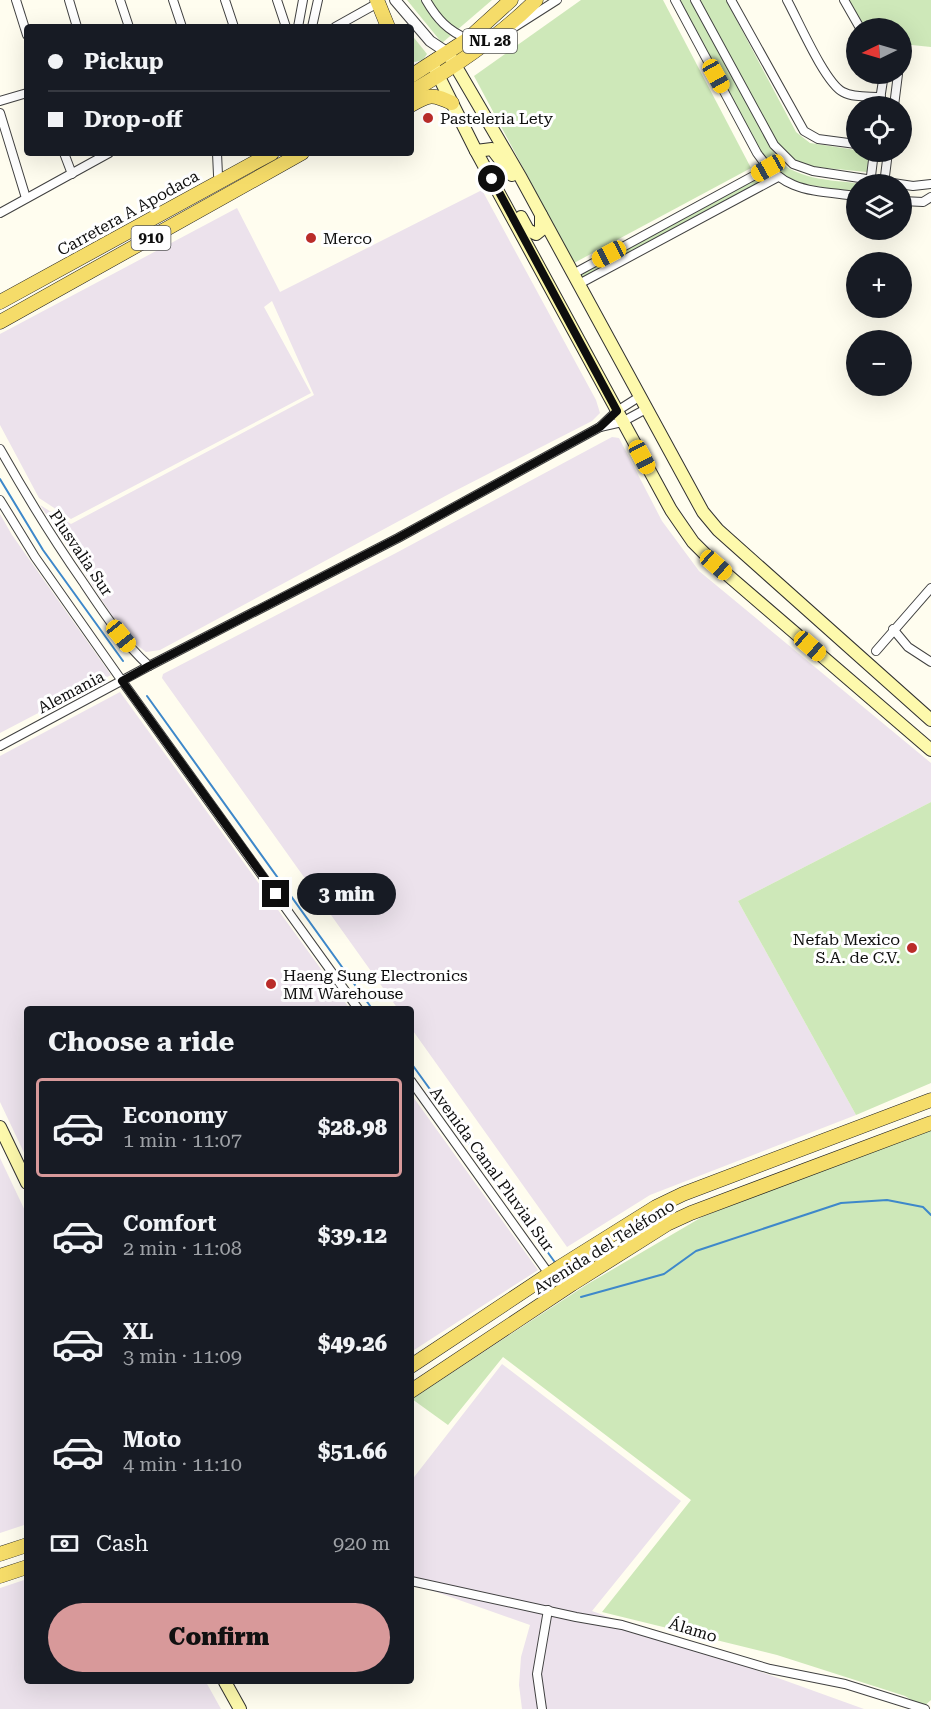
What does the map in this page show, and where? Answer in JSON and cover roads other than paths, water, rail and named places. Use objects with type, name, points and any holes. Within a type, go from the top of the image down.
[{"type":"main road","name":"NL 28","points":[[432,63],[468,39],[511,0]]},
{"type":"main road","name":"NL 28","points":[[439,76],[494,38],[536,0]]},
{"type":"main road","points":[[378,1],[387,24]]},
{"type":"main road","points":[[448,52],[521,178],[703,512],[718,530],[931,720]]},
{"type":"main road","points":[[414,74],[432,63],[476,151],[671,510],[699,548],[931,750]]},
{"type":"main road","points":[[414,94],[439,76]]},
{"type":"main road","points":[[414,95],[435,95],[452,103]]},
{"type":"main road","points":[[476,151],[492,149],[510,174],[521,178]]},
{"type":"main road","points":[[0,293],[250,156]]},
{"type":"main road","name":"Carretera A Apodaca","points":[[0,302],[267,156]]},
{"type":"main road","name":"Carretera A Apodaca","points":[[0,322],[297,156]]},
{"type":"main road","points":[[492,179],[505,187],[528,230],[536,234],[540,232],[541,215]]},
{"type":"main road","name":"Avenida del Teléfono","points":[[414,1364],[656,1207],[683,1194],[931,1100]]},
{"type":"main road","name":"Avenida del Teléfono","points":[[414,1389],[572,1284],[668,1224],[691,1213],[931,1123]]},
{"type":"main road","points":[[0,1127],[3,1140],[24,1178]]},
{"type":"main road","points":[[555,1271],[572,1284]]},
{"type":"main road","points":[[0,1554],[24,1546]]},
{"type":"main road","points":[[0,1576],[24,1568]]},
{"type":"main road","points":[[226,1684],[240,1709]]},
{"type":"street","points":[[16,0],[24,25]]},
{"type":"street","points":[[69,0],[76,24]]},
{"type":"street","points":[[120,0],[128,24]]},
{"type":"street","points":[[173,0],[181,24]]},
{"type":"street","points":[[225,0],[233,24]]},
{"type":"street","points":[[277,0],[285,24]]},
{"type":"street","points":[[299,24],[303,0]]},
{"type":"street","points":[[313,24],[318,0]]},
{"type":"street","points":[[395,0],[430,41],[448,52]]},
{"type":"street","points":[[426,0],[438,19],[456,34],[468,39]]},
{"type":"street","points":[[494,38],[528,20],[557,0]]},
{"type":"street","points":[[675,0],[757,153],[768,168],[778,177],[804,189],[846,195]]},
{"type":"street","points":[[694,0],[778,152],[800,168],[846,177]]},
{"type":"street","points":[[731,0],[804,131],[818,140],[846,143]]},
{"type":"street","points":[[788,0],[826,73],[838,89],[855,96]]},
{"type":"street","points":[[844,0],[854,18]]},
{"type":"street","points":[[340,24],[378,1]]},
{"type":"street","points":[[430,41],[432,63]]},
{"type":"street","points":[[0,101],[24,94]]},
{"type":"street","points":[[0,113],[26,198]]},
{"type":"street","points":[[65,156],[72,174]]},
{"type":"street","points":[[0,213],[104,156]]},
{"type":"street","points":[[217,156],[218,175]]},
{"type":"street","points":[[576,279],[768,168]]},
{"type":"street","points":[[576,279],[778,177]]},
{"type":"street","points":[[912,186],[931,184]]},
{"type":"street","points":[[912,201],[923,202],[931,197]]},
{"type":"street","name":"Alemania","points":[[620,416],[639,397]]},
{"type":"street","name":"Alemania","points":[[0,746],[149,666],[398,538],[620,416],[646,409]]},
{"type":"street","name":"Plusvalia Sur","points":[[0,449],[34,510],[108,620],[134,652],[149,666]]},
{"type":"street","points":[[0,500],[35,557],[122,681],[356,1006]]},
{"type":"street","points":[[876,651],[893,630],[930,593]]},
{"type":"street","points":[[893,630],[908,646],[931,662]]},
{"type":"street","name":"Avenida Canal Pluvial Sur","points":[[414,1085],[555,1271]]},
{"type":"street","name":"Álamo","points":[[414,1582],[622,1625],[770,1669],[845,1684],[925,1709]]},
{"type":"street","points":[[542,1709],[537,1674],[548,1610]]},
{"type":"waterway","points":[[0,479],[43,550],[123,661]]},
{"type":"waterway","points":[[147,696],[370,1006]]},
{"type":"waterway","points":[[414,1067],[554,1261]]},
{"type":"waterway","points":[[581,1297],[664,1274],[696,1251],[841,1203],[887,1200],[923,1207],[931,1215]]},
{"type":"place","name":"Pasteleria Lety","points":[[428,118]]},
{"type":"place","name":"Merco","points":[[311,238]]},
{"type":"place","name":"Nefab Mexico S.A. de C.V.","points":[[912,948]]},
{"type":"place","name":"Haeng Sung Electronics MM Warehouse","points":[[271,984]]}]
